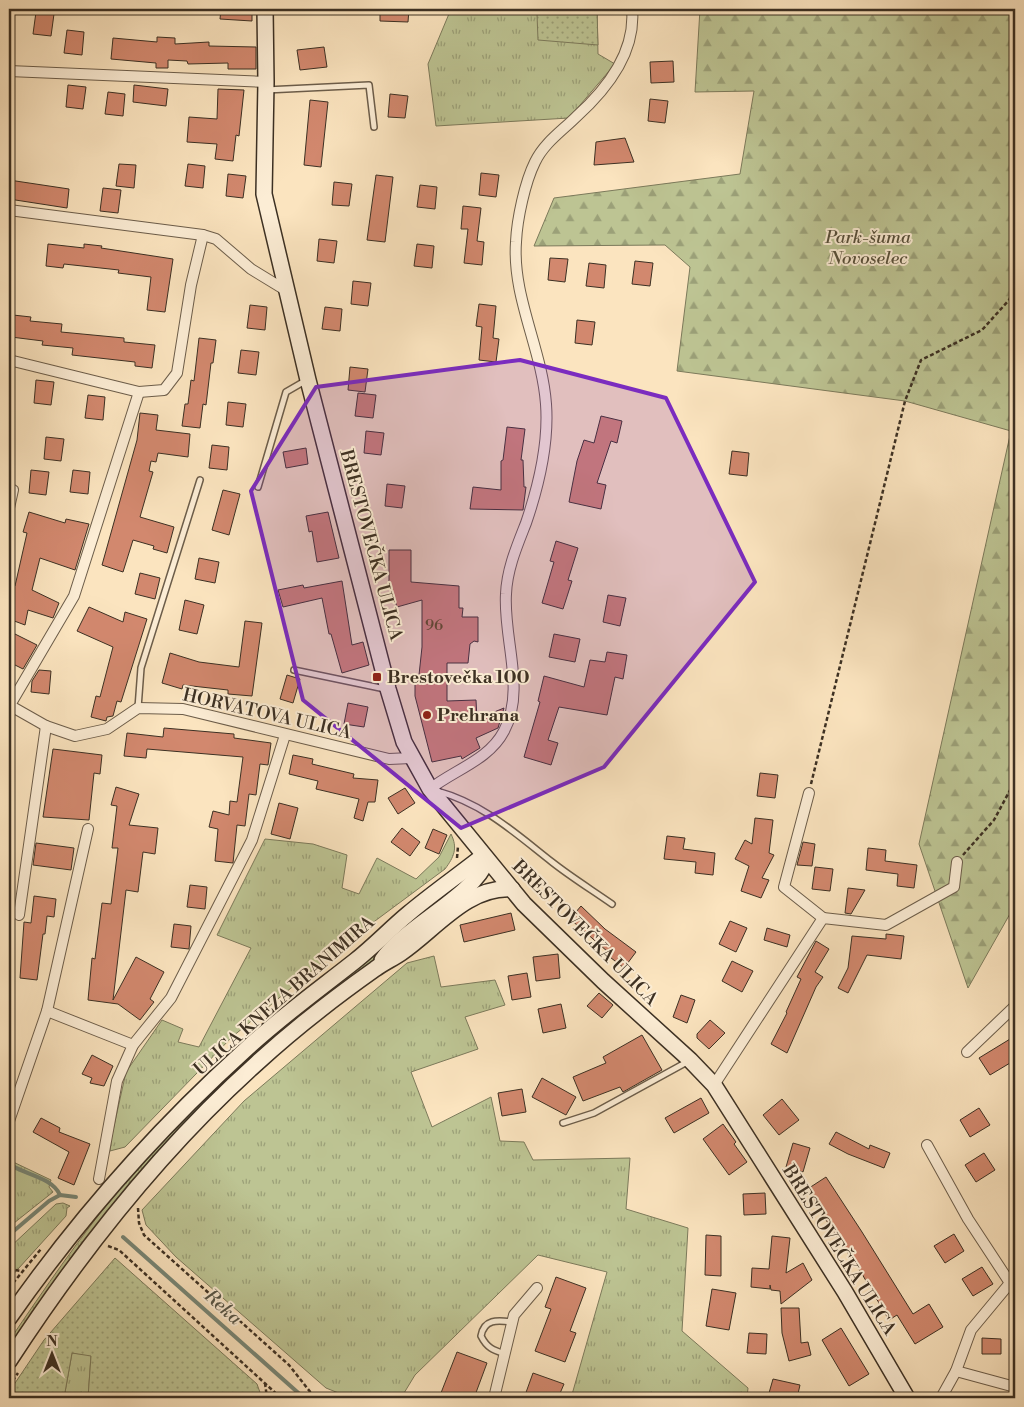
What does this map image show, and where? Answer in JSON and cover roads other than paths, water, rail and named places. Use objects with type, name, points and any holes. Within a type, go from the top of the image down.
[{"type":"street","name":"BRESTOVEČKA ULICA","points":[[264,9],[266,86],[264,194],[308,380],[388,689],[411,758],[430,789],[512,889],[602,981],[690,1060],[714,1085],[845,1292],[907,1398]]},
{"type":"street","points":[[430,789],[485,755],[499,741],[509,719],[513,685],[506,629],[506,592],[518,542],[542,468],[546,434],[544,379],[522,300],[517,269],[516,242],[520,212],[535,162],[557,134],[594,98],[622,61],[629,37],[632,9]]},
{"type":"street","points":[[9,71],[266,86]]},
{"type":"street","points":[[9,210],[203,235],[216,239],[251,269],[287,291]]},
{"type":"street","points":[[9,360],[139,392],[164,390],[177,372],[191,285],[203,235]]},
{"type":"street","points":[[138,708],[107,729],[75,736],[46,726],[9,705],[74,596],[139,392]]},
{"type":"street","points":[[9,508],[11,489]]},
{"type":"street","name":"HORVATOVA ULICA","points":[[138,708],[183,709],[389,759],[411,758]]},
{"type":"street","points":[[19,915],[46,726]]},
{"type":"street","points":[[99,1179],[117,1081],[133,1045],[171,998],[252,840],[286,735]]},
{"type":"street","points":[[809,793],[784,887],[823,918],[886,925],[954,887],[957,862]]},
{"type":"street","points":[[9,1121],[47,1010],[88,829]]},
{"type":"street","name":"ULICA KNEZA BRANIMIRA","points":[[377,968],[406,934],[475,881],[485,858]]},
{"type":"street","name":"ULICA KNEZA BRANIMIRA","points":[[9,1318],[35,1282],[123,1175],[168,1125],[224,1069],[411,912],[485,858]]},
{"type":"street","name":"ULICA KNEZA BRANIMIRA","points":[[16,1364],[98,1232],[184,1134],[257,1062],[309,1019],[377,968],[401,953],[477,894],[494,889],[512,889]]},
{"type":"street","points":[[714,1085],[823,918]]},
{"type":"street","points":[[967,1052],[1015,1006]]},
{"type":"street","points":[[47,1010],[133,1045]]},
{"type":"street","points":[[927,1145],[968,1219],[1012,1280],[971,1330],[956,1371],[941,1398]]},
{"type":"street","points":[[494,1398],[513,1322],[521,1305],[537,1288]]},
{"type":"street","points":[[956,1371],[1015,1387]]},
{"type":"lane","points":[[266,86],[369,84],[374,127]]},
{"type":"lane","points":[[258,487],[286,392],[308,380]]},
{"type":"lane","points":[[138,708],[141,668],[200,480]]},
{"type":"lane","points":[[294,670],[388,689]]},
{"type":"lane","points":[[430,789],[469,802],[492,814],[553,863],[612,904]]},
{"type":"lane","points":[[563,1123],[594,1113],[690,1060]]},
{"type":"lane","points":[[505,1354],[491,1350],[486,1345],[481,1336],[482,1330],[485,1324],[492,1322],[513,1322]]},
{"type":"waterway","points":[[9,1164],[51,1184],[60,1195]]},
{"type":"waterway","name":"Reka","points":[[9,1235],[49,1201],[60,1195],[76,1197]]},
{"type":"waterway","name":"Reka","points":[[123,1237],[304,1398]]},
{"type":"place","name":"Brestovečka 100","points":[[377,677]]},
{"type":"place","name":"Prehrana","points":[[427,715]]},
{"type":"park label","name":"Park-šuma Novoselec","points":[[868,247]]}]
